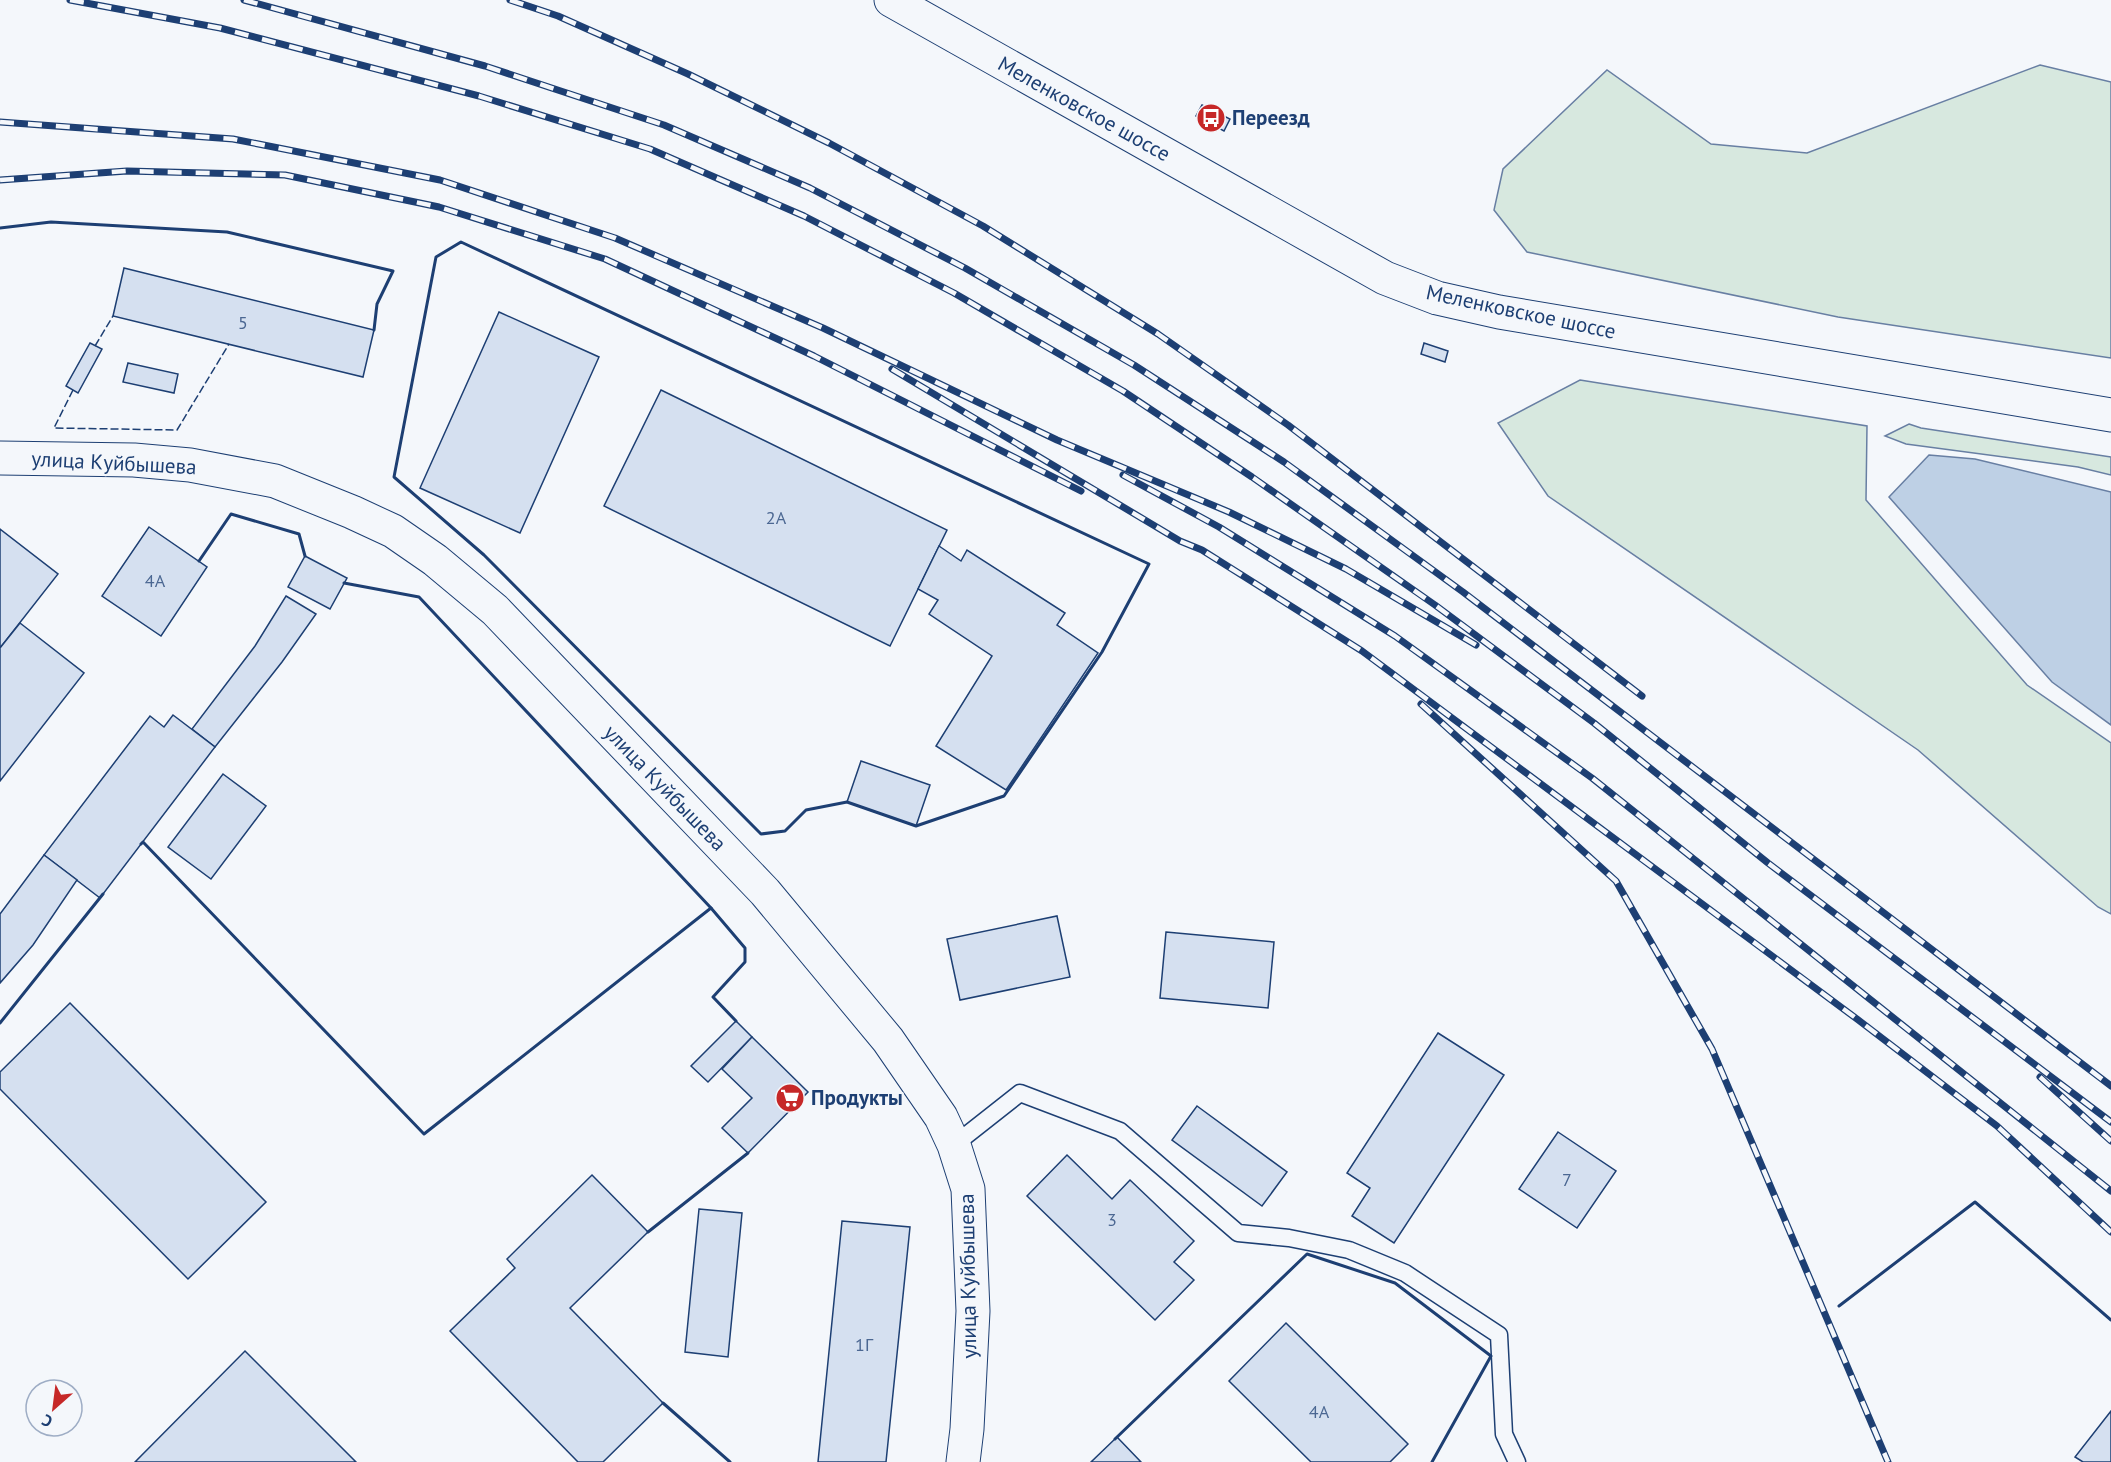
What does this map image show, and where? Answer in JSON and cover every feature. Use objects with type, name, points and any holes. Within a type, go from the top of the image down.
[{"type":"street","name":"Меленковское шоссе","points":[[891,0],[1375,272],[1437,298],[1581,327],[2111,415]]},
{"type":"street","name":"улица Куйбышева","points":[[0,458],[146,460],[190,465],[276,482],[393,531],[435,560],[495,610],[765,892],[888,1040],[941,1117],[954,1145],[968,1189],[973,1311],[967,1429],[963,1462]]},
{"type":"lane","points":[[954,1145],[1020,1093],[1120,1131],[1238,1233],[1289,1238],[1349,1250],[1405,1273],[1499,1335],[1504,1434],[1517,1462]]},
{"type":"shaded area","points":[[2040,65],[2111,82],[2111,358],[1838,317],[1527,252],[1494,210],[1503,169],[1607,70],[1711,144],[1807,153]]},
{"type":"shaded area","points":[[1580,380],[1867,426],[1866,500],[2027,685],[2111,743],[2111,914],[2098,907],[1918,750],[1548,496],[1498,423]]},
{"type":"shaded area","points":[[1909,424],[1921,428],[2111,457],[2111,475],[2078,467],[1906,444],[1885,436]]},
{"type":"water","points":[[1929,455],[1975,459],[2111,492],[2111,725],[2052,682],[1889,497]]},
{"type":"building","points":[[1202,105],[1230,119],[1224,131],[1196,116]]},
{"type":"building","points":[[124,268],[374,330],[363,377],[113,316]]},
{"type":"building","points":[[499,312],[599,357],[520,533],[420,488]]},
{"type":"building","points":[[90,343],[102,349],[78,393],[66,386]]},
{"type":"building","points":[[1424,343],[1448,351],[1445,362],[1421,354]]},
{"type":"building","points":[[128,363],[178,374],[174,393],[123,382]]},
{"type":"building","points":[[661,390],[947,530],[890,646],[604,506]]},
{"type":"building","points":[[149,527],[207,567],[161,636],[102,596]]},
{"type":"building","points":[[0,529],[58,574],[0,648]]},
{"type":"building","points":[[939,546],[961,561],[967,550],[1065,613],[1057,625],[1098,653],[1006,790],[936,746],[992,656],[929,614],[938,600],[918,589]]},
{"type":"building","points":[[305,556],[347,578],[330,609],[288,587]]},
{"type":"building","points":[[286,596],[316,614],[282,662],[215,747],[192,729],[255,646]]},
{"type":"building","points":[[20,623],[84,673],[0,781],[0,648]]},
{"type":"building","points":[[173,715],[215,747],[100,898],[44,855],[150,716],[164,727]]},
{"type":"building","points":[[861,761],[930,785],[916,826],[847,802]]},
{"type":"building","points":[[223,774],[266,806],[211,879],[168,847]]},
{"type":"building","points":[[44,855],[77,880],[33,945],[0,983],[0,914]]},
{"type":"building","points":[[1057,916],[1070,977],[960,1000],[947,939]]},
{"type":"building","points":[[1166,932],[1274,942],[1268,1008],[1160,998]]},
{"type":"building","points":[[70,1003],[266,1202],[188,1279],[0,1089],[0,1072]]},
{"type":"building","points":[[736,1021],[752,1037],[708,1082],[691,1066]]},
{"type":"building","points":[[1438,1033],[1504,1075],[1394,1243],[1352,1216],[1370,1188],[1347,1173]]},
{"type":"building","points":[[752,1037],[808,1092],[748,1153],[722,1128],[752,1098],[722,1069]]},
{"type":"building","points":[[1197,1106],[1287,1172],[1262,1206],[1172,1140]]},
{"type":"building","points":[[1558,1132],[1616,1171],[1577,1228],[1519,1189]]},
{"type":"building","points":[[1067,1155],[1112,1199],[1130,1180],[1194,1241],[1174,1262],[1194,1280],[1155,1320],[1027,1196]]},
{"type":"building","points":[[592,1175],[648,1232],[570,1308],[663,1403],[603,1462],[578,1462],[450,1331],[515,1268],[507,1259]]},
{"type":"building","points":[[699,1209],[742,1213],[728,1357],[685,1352]]},
{"type":"building","points":[[842,1221],[910,1227],[886,1462],[818,1462]]},
{"type":"building","points":[[1286,1323],[1408,1444],[1390,1462],[1311,1462],[1229,1381]]},
{"type":"building","points":[[245,1351],[356,1462],[135,1462]]},
{"type":"building","points":[[2111,1411],[2111,1462],[2083,1462],[2075,1457]]},
{"type":"building","points":[[1117,1437],[1141,1462],[1091,1462]]},
{"type":"railway","points":[[70,0],[220,28],[479,96],[650,149],[804,216],[954,293],[1123,391],[1252,477],[1435,605],[1594,723],[1768,863],[2111,1122]]},
{"type":"railway","points":[[244,0],[485,66],[664,125],[810,188],[965,268],[1134,365],[1284,462],[1463,592],[2111,1086]]},
{"type":"railway","points":[[510,0],[558,16],[688,74],[829,143],[983,226],[1158,334],[1288,425],[1642,696]]},
{"type":"railway","points":[[0,122],[233,139],[440,180],[615,238],[823,328],[1057,440],[1229,512],[1346,569],[1476,645]]},
{"type":"railway","points":[[0,180],[127,171],[285,175],[439,207],[605,259],[814,356],[1081,491]]},
{"type":"railway","points":[[892,369],[1180,541],[1202,550],[1362,651],[1857,1019],[1997,1126],[2111,1232]]},
{"type":"railway","points":[[1123,475],[1219,527],[1395,636],[1592,778],[2111,1191]]},
{"type":"railway","points":[[1421,704],[1616,881],[1712,1049],[1888,1462]]},
{"type":"railway","points":[[2040,1077],[2111,1141]]},
{"type":"fence","points":[[95,346],[113,316]]},
{"type":"fence","points":[[73,390],[54,428],[177,430],[229,344]]},
{"type":"wall","points":[[0,228],[51,222],[227,232],[393,271],[377,304],[374,330]]},
{"type":"wall","points":[[461,242],[1149,564],[1102,652],[1004,796],[916,826],[847,802],[806,810],[785,831],[761,834],[484,555],[394,477],[436,257],[461,242]]},
{"type":"wall","points":[[199,561],[231,514],[299,534],[305,556]]},
{"type":"wall","points":[[344,583],[419,597],[711,908],[745,948],[745,962],[713,997],[736,1021]]},
{"type":"wall","points":[[141,844],[143,842],[424,1134],[711,908]]},
{"type":"wall","points":[[0,1023],[103,894]]},
{"type":"wall","points":[[648,1232],[748,1153]]},
{"type":"wall","points":[[1839,1306],[1975,1202],[2111,1320]]},
{"type":"wall","points":[[1115,1439],[1307,1254],[1395,1283],[1491,1356],[1432,1462]]},
{"type":"wall","points":[[663,1403],[730,1462]]},
{"type":"place","name":"Переезд","points":[[1211,118]]},
{"type":"place","name":"Продукты","points":[[790,1098]]}]
